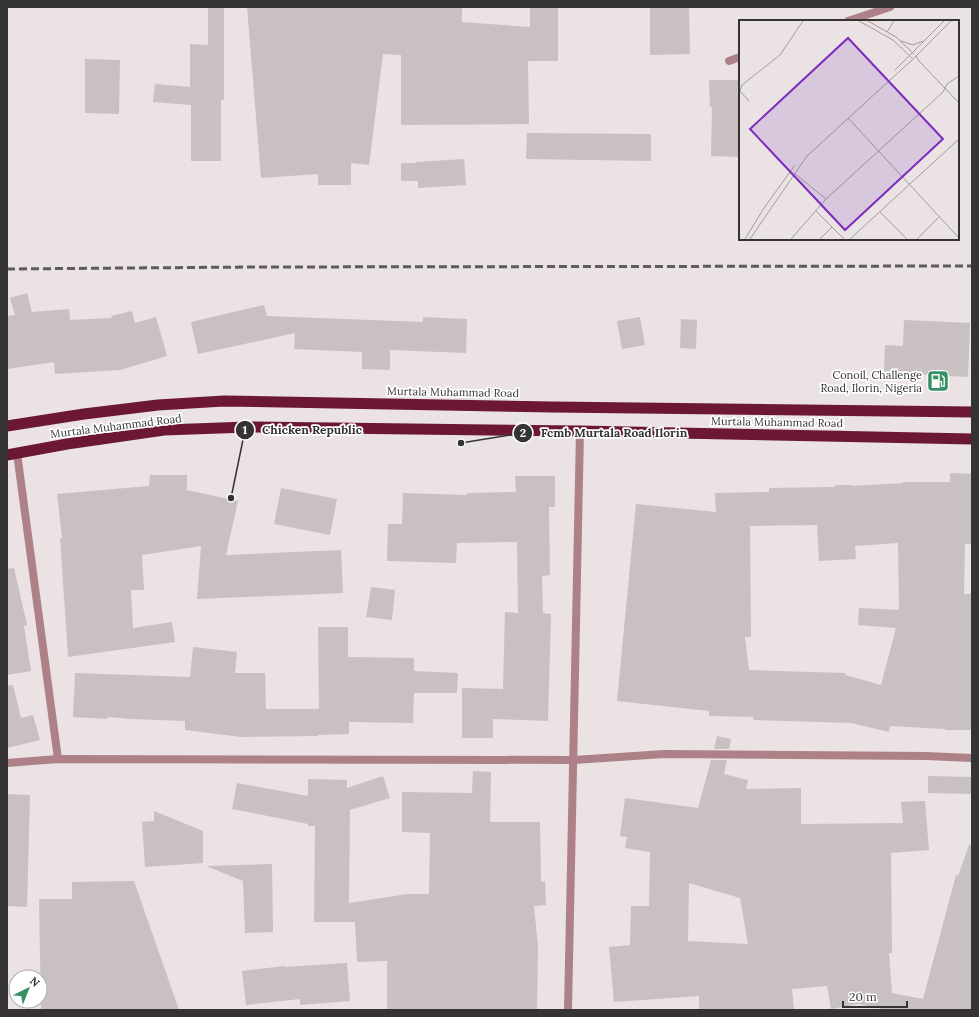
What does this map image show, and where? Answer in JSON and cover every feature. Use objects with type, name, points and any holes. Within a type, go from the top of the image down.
[{"type":"highway","name":"Murtala Muhammad Road","points":[[7,426],[84,414],[158,405],[224,401],[972,412]]},
{"type":"highway","name":"Murtala Muhammad Road","points":[[12,454],[67,444],[164,430],[248,427],[972,439]]},
{"type":"street","points":[[851,20],[890,7]]},
{"type":"street","points":[[729,61],[739,57]]},
{"type":"street","points":[[568,1010],[580,432]]},
{"type":"street","points":[[12,454],[58,759]]},
{"type":"street","points":[[7,763],[58,759],[574,760],[664,754],[926,756],[972,758]]},
{"type":"building","points":[[208,7],[224,7],[224,100],[221,100],[221,161],[191,161],[191,105],[153,102],[155,84],[190,87],[190,44],[208,45]]},
{"type":"building","points":[[247,7],[462,7],[462,22],[530,27],[530,7],[558,7],[558,61],[528,61],[529,124],[401,125],[401,55],[383,54],[369,165],[351,163],[351,185],[318,185],[318,174],[261,178]]},
{"type":"building","points":[[650,7],[689,7],[690,54],[650,55]]},
{"type":"building","points":[[85,59],[120,60],[119,114],[85,113]]},
{"type":"building","points":[[709,80],[739,80],[739,157],[711,156],[712,107],[710,107]]},
{"type":"building","points":[[527,133],[651,134],[651,161],[526,159]]},
{"type":"building","points":[[464,159],[466,185],[418,188],[418,181],[401,181],[401,163]]},
{"type":"building","points":[[27,293],[32,312],[69,309],[70,320],[112,318],[111,316],[132,311],[135,323],[156,317],[167,356],[120,370],[55,374],[54,362],[7,369],[7,316],[15,315],[10,298]]},
{"type":"building","points":[[264,305],[267,316],[423,322],[423,317],[467,319],[466,353],[390,350],[390,370],[362,369],[362,352],[294,349],[295,333],[198,354],[191,322]]},
{"type":"building","points":[[640,317],[645,345],[622,349],[617,321]]},
{"type":"building","points":[[681,319],[697,320],[696,349],[680,348]]},
{"type":"building","points":[[904,320],[970,323],[968,377],[884,372],[885,345],[903,346]]},
{"type":"building","points":[[950,473],[972,474],[972,544],[965,544],[964,594],[972,594],[972,730],[945,730],[890,726],[889,732],[851,723],[753,720],[754,717],[709,716],[709,711],[617,701],[636,504],[716,512],[715,493],[769,492],[769,488],[835,487],[835,485],[852,486],[903,482],[950,482]],"holes":[[[817,525],[819,561],[856,559],[855,546],[898,543],[899,610],[859,608],[858,625],[896,628],[881,685],[845,675],[845,673],[749,670],[745,637],[751,637],[750,526]]]},
{"type":"building","points":[[150,475],[187,475],[187,490],[238,501],[226,555],[341,550],[343,593],[197,599],[201,546],[142,555],[144,590],[131,590],[133,628],[172,622],[175,642],[68,657],[60,538],[62,538],[57,494],[149,486]]},
{"type":"building","points":[[515,476],[555,476],[555,507],[549,507],[550,575],[542,576],[543,613],[551,614],[548,721],[493,719],[493,738],[462,738],[462,688],[503,689],[505,612],[518,613],[517,542],[457,543],[456,563],[387,561],[388,524],[402,524],[403,493],[467,495],[467,493],[516,492]]},
{"type":"building","points":[[281,488],[337,499],[330,535],[274,524]]},
{"type":"building","points":[[14,568],[27,625],[24,626],[31,671],[7,675],[7,569]]},
{"type":"building","points":[[371,587],[395,590],[392,620],[366,617]]},
{"type":"building","points":[[318,627],[348,627],[348,657],[414,658],[414,671],[458,673],[457,693],[414,693],[413,723],[349,722],[349,734],[318,736],[241,737],[185,730],[185,721],[108,717],[107,719],[73,717],[75,673],[190,677],[193,647],[237,652],[235,673],[265,673],[266,709],[319,709]]},
{"type":"building","points":[[13,685],[21,718],[33,715],[40,740],[7,748],[7,686]]},
{"type":"building","points":[[717,736],[731,739],[729,749],[714,749]]},
{"type":"building","points":[[711,760],[727,760],[724,774],[748,780],[746,789],[801,788],[801,824],[903,823],[901,802],[925,801],[929,850],[891,853],[892,953],[889,953],[892,993],[923,999],[956,875],[958,876],[969,845],[972,845],[972,1010],[887,1010],[858,1004],[831,1009],[827,986],[792,989],[794,1010],[699,1010],[699,996],[614,1002],[609,947],[630,945],[631,906],[649,906],[650,852],[625,848],[627,837],[620,836],[625,798],[698,808]],"holes":[[[689,883],[740,898],[748,944],[688,941]]]},
{"type":"building","points":[[473,771],[491,772],[490,822],[540,822],[541,882],[545,881],[546,905],[534,906],[538,946],[537,1010],[387,1010],[387,961],[357,962],[355,922],[314,922],[315,826],[308,826],[308,824],[232,809],[237,783],[308,796],[308,779],[347,780],[347,788],[383,776],[390,798],[350,810],[349,903],[408,894],[429,894],[430,833],[402,832],[402,792],[472,793]]},
{"type":"building","points":[[928,776],[972,777],[972,794],[928,793]]},
{"type":"building","points":[[7,794],[30,795],[27,907],[7,906]]},
{"type":"building","points":[[154,811],[203,831],[203,863],[145,867],[142,822],[154,821]]},
{"type":"building","points":[[272,864],[273,932],[245,933],[243,881],[206,866]]},
{"type":"building","points":[[134,881],[179,1010],[41,1010],[48,1009],[48,969],[40,969],[39,899],[72,899],[72,882]]},
{"type":"building","points":[[347,963],[350,1001],[300,1005],[300,999],[246,1005],[242,971],[285,966]]},
{"type":"railway","points":[[7,269],[252,267],[972,266]]},
{"type":"place","name":"Conoil, Challenge Road, Ilorin, Nigeria","points":[[938,381]]},
{"type":"place","name":"Fcmb Murtala Road Ilorin","points":[[461,443]]},
{"type":"place","name":"Chicken Republic","points":[[231,498]]}]
